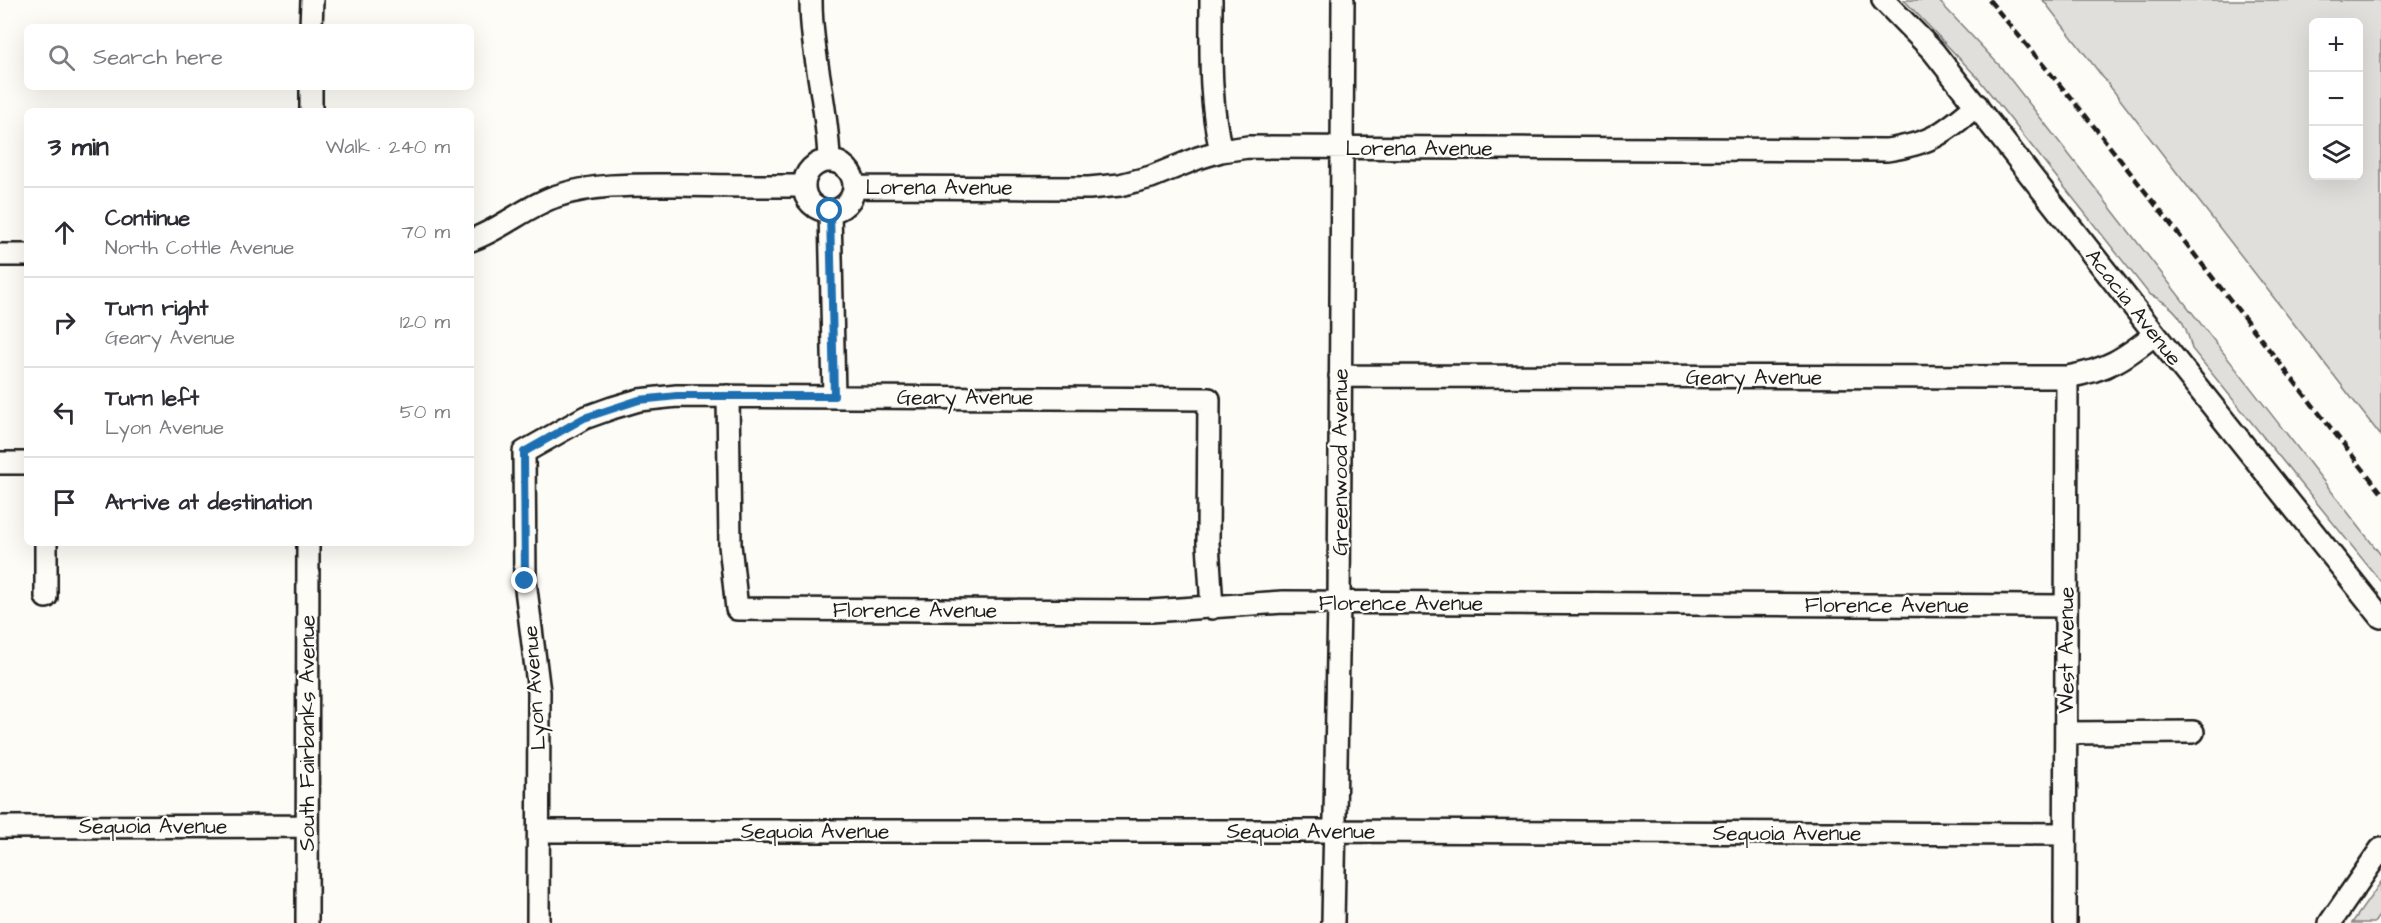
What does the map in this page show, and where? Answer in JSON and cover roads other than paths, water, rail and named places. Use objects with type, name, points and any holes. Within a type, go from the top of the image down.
[{"type":"street","points":[[312,0],[312,24]]},
{"type":"street","points":[[811,0],[816,65],[827,112],[829,161]]},
{"type":"street","points":[[1211,0],[1212,95],[1221,151]]},
{"type":"street","name":"Greenwood Avenue","points":[[1333,923],[1339,602],[1343,0]]},
{"type":"street","name":"Acacia Avenue","points":[[1883,0],[1933,51],[1977,105],[2155,334],[2381,617]]},
{"type":"street","points":[[311,90],[311,108]]},
{"type":"street","name":"Lorena Avenue","points":[[854,187],[1089,188],[1120,185],[1151,177],[1221,151],[1248,147],[1887,150],[1918,145],[1944,133],[1977,105]]},
{"type":"street","points":[[829,161],[843,165],[849,171],[853,177],[854,187],[850,200],[845,206],[830,211],[822,210],[809,201],[804,186],[808,172],[829,161]]},
{"type":"street","points":[[474,239],[511,221],[544,201],[575,191],[607,186],[642,185],[804,186]]},
{"type":"street","points":[[830,211],[834,396]]},
{"type":"street","points":[[0,255],[24,255]]},
{"type":"street","name":"Geary Avenue","points":[[1340,376],[2067,377],[2091,373],[2118,361],[2155,334]]},
{"type":"street","name":"West Avenue","points":[[2065,923],[2067,377]]},
{"type":"street","name":"Geary Avenue","points":[[524,452],[584,418],[630,402],[677,396],[1209,399],[1208,543],[1212,608]]},
{"type":"street","name":"Florence Avenue","points":[[728,396],[730,545],[737,609],[1151,611],[1283,602],[2065,606]]},
{"type":"street","name":"Lyon Avenue","points":[[524,452],[525,581],[539,703],[538,923]]},
{"type":"street","points":[[0,463],[24,463]]},
{"type":"street","points":[[46,546],[46,597]]},
{"type":"street","name":"South Fairbanks Avenue","points":[[307,923],[308,546]]},
{"type":"street","points":[[2066,733],[2193,732]]},
{"type":"street","name":"Sequoia Avenue","points":[[0,827],[307,826]]},
{"type":"street","name":"Sequoia Avenue","points":[[539,831],[2064,834]]},
{"type":"street","points":[[2330,923],[2381,849]]},
{"type":"railway","points":[[1989,0],[2085,115],[2381,492]]}]
